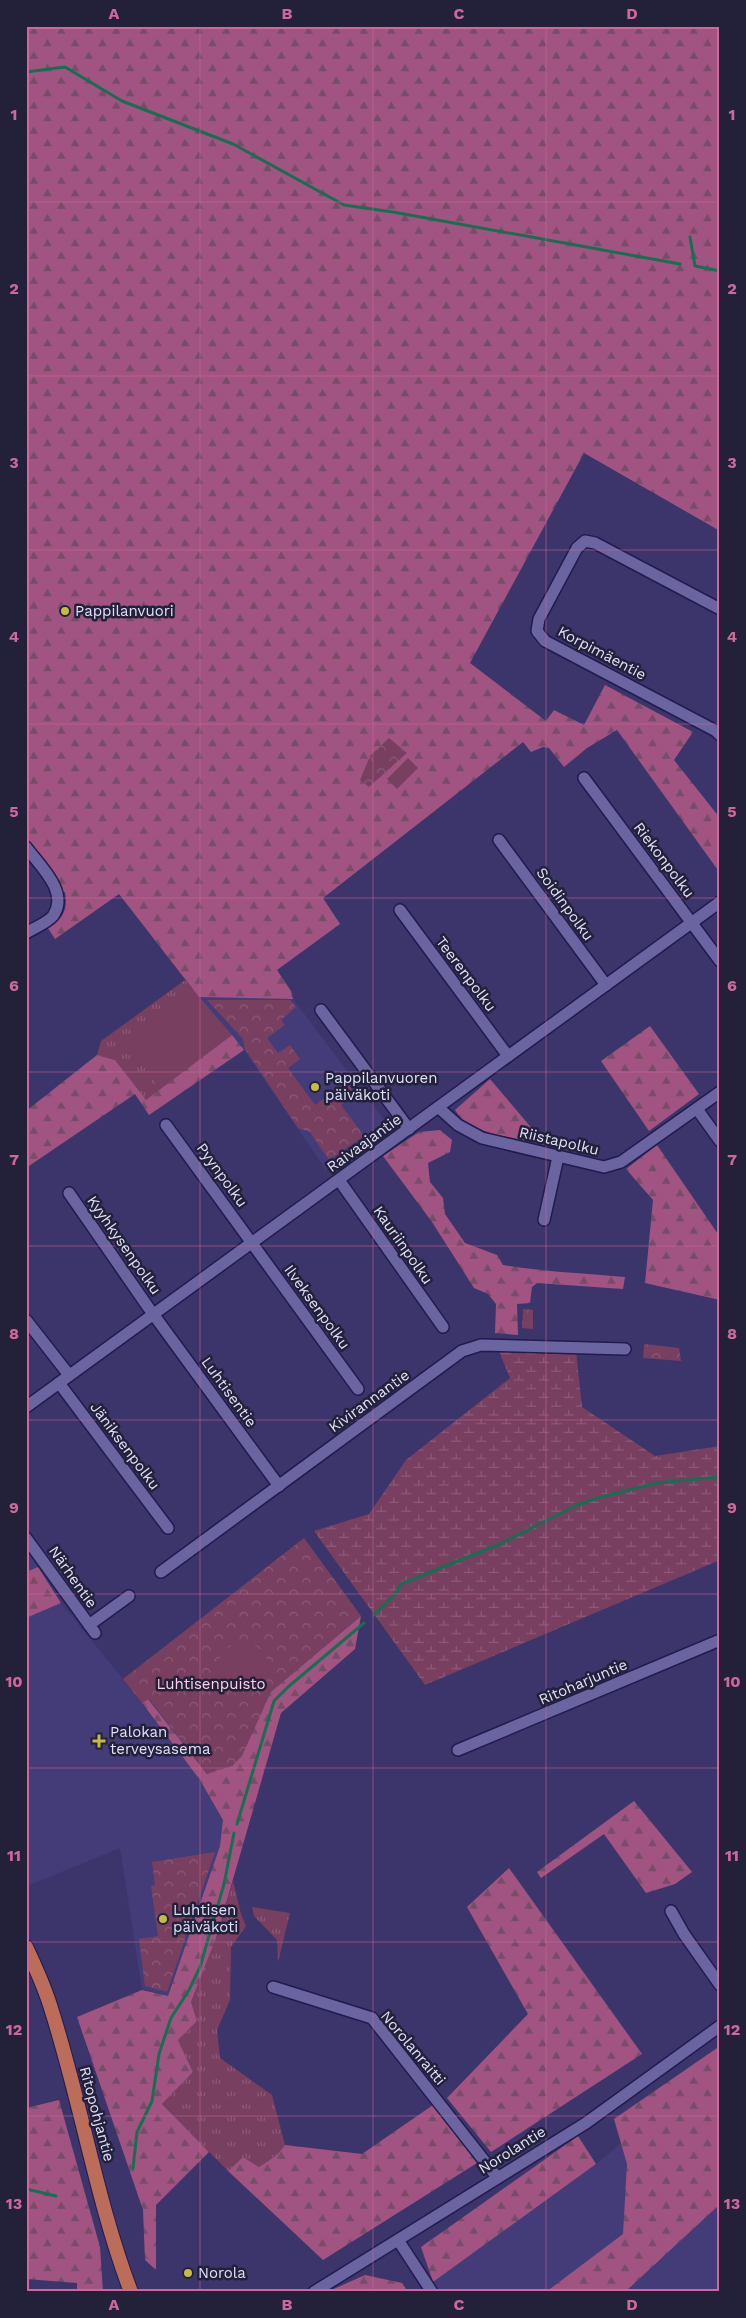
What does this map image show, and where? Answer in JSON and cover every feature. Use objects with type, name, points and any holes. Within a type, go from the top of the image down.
[{"type":"main road","name":"Ritopohjantie","points":[[26,1947],[48,1998],[68,2064],[112,2235],[131,2292]]},
{"type":"street","name":"Korpimäentie","points":[[720,609],[595,543],[585,541],[577,548],[539,619],[537,632],[545,640],[716,731],[720,735]]},
{"type":"street","name":"Riekonpolku","points":[[584,778],[720,961]]},
{"type":"street","name":"Soidinpolku","points":[[499,840],[606,985]]},
{"type":"street","points":[[26,847],[56,887],[59,902],[52,916],[26,933]]},
{"type":"street","name":"Raivaajantie","points":[[26,1407],[253,1244],[720,902]]},
{"type":"street","name":"Teerenpolku","points":[[400,910],[508,1056]]},
{"type":"street","points":[[322,1010],[410,1129]]},
{"type":"street","name":"Riistapolku","points":[[438,1108],[458,1125],[482,1138],[604,1167],[622,1162],[720,1092]]},
{"type":"street","points":[[697,1109],[720,1140]]},
{"type":"street","name":"Pyynpolku","points":[[166,1125],[253,1244]]},
{"type":"street","points":[[544,1220],[558,1157]]},
{"type":"street","name":"Kauriinpolku","points":[[339,1180],[443,1326]]},
{"type":"street","name":"Kyyhkysenpolku","points":[[69,1193],[155,1315]]},
{"type":"street","name":"Ilveksenpolku","points":[[253,1244],[358,1389]]},
{"type":"street","name":"Luhtisentie","points":[[155,1315],[279,1486]]},
{"type":"street","points":[[26,1320],[69,1375]]},
{"type":"street","name":"Kivirannantie","points":[[161,1572],[462,1351],[481,1344],[625,1349]]},
{"type":"street","name":"Jäniksenpolku","points":[[59,1383],[168,1528]]},
{"type":"street","name":"Närhentie","points":[[26,1538],[92,1629],[129,1596]]},
{"type":"street","name":"Ritoharjuntie","points":[[458,1750],[720,1640]]},
{"type":"street","points":[[671,1911],[684,1934],[720,1985]]},
{"type":"street","name":"Norolanraitti","points":[[274,1987],[372,2018],[497,2177]]},
{"type":"street","name":"Norolantie","points":[[314,2292],[586,2122],[720,2026]]},
{"type":"street","points":[[398,2240],[432,2292]]},
{"type":"shaded area","name":"Pappilanvuoren päiväkoti","points":[[199,997],[293,999],[388,1125],[326,1170],[244,1050]]},
{"type":"shaded area","points":[[26,1551],[38,1567],[26,1572]]},
{"type":"shaded area","name":"Palokan terveysasema","points":[[61,1603],[123,1679],[200,1780],[223,1820],[220,1846],[168,1996],[142,1989],[120,1848],[26,1885],[26,1618]]},
{"type":"shaded area","points":[[720,2060],[720,2292],[440,2292],[433,2282],[596,2164]]},
{"type":"green space","points":[[26,26],[720,26],[720,531],[584,453],[470,663],[546,721],[554,710],[584,725],[605,685],[693,732],[674,760],[720,818],[720,873],[617,730],[587,748],[564,767],[549,748],[543,747],[531,752],[523,742],[323,898],[340,924],[277,970],[291,991],[293,999],[199,997],[119,894],[55,939],[48,928],[61,917],[65,909],[65,892],[53,895],[26,853]]},
{"type":"green space","points":[[389,738],[407,753],[369,787],[360,780],[370,756]]},
{"type":"green space","points":[[408,758],[418,768],[397,789],[387,779]]},
{"type":"green space","points":[[185,980],[232,1035],[146,1101],[115,1060],[97,1055],[101,1041]]},
{"type":"green space","points":[[194,995],[225,1035],[159,1087],[127,1045]]},
{"type":"green space","points":[[207,1000],[290,1000],[296,1007],[281,1020],[285,1025],[267,1038],[278,1053],[290,1045],[300,1059],[288,1068],[315,1105],[347,1082],[355,1095],[341,1105],[364,1136],[329,1160],[310,1132],[298,1128],[245,1049],[243,1039]]},
{"type":"green space","points":[[650,1026],[699,1094],[649,1131],[601,1061]]},
{"type":"green space","points":[[232,1035],[244,1050],[149,1115],[135,1094],[26,1168],[26,1111],[97,1055],[115,1060],[146,1100]]},
{"type":"green space","points":[[490,1079],[546,1145],[493,1134],[465,1124],[455,1110]]},
{"type":"green space","points":[[440,1130],[452,1140],[450,1152],[428,1163],[430,1182],[443,1198],[445,1214],[465,1243],[497,1255],[503,1265],[548,1271],[625,1277],[623,1289],[537,1283],[532,1287],[530,1303],[517,1304],[518,1335],[495,1333],[496,1304],[488,1294],[474,1288],[432,1222],[383,1156],[419,1132]]},
{"type":"green space","points":[[657,1145],[720,1237],[720,1300],[645,1283],[653,1200],[626,1169]]},
{"type":"green space","points":[[523,1309],[533,1310],[533,1329],[522,1328]]},
{"type":"green space","points":[[644,1344],[679,1348],[681,1361],[643,1358]]},
{"type":"green space","points":[[499,1351],[576,1351],[582,1407],[655,1456],[720,1446],[720,1560],[425,1685],[314,1531],[369,1514],[406,1460],[510,1378]]},
{"type":"green space","name":"Luhtisenpuisto","points":[[304,1538],[361,1616],[271,1692],[242,1756],[232,1766],[207,1774],[149,1699],[142,1703],[123,1679]]},
{"type":"green space","points":[[38,1567],[61,1603],[26,1618],[26,1572]]},
{"type":"green space","points":[[361,1616],[355,1649],[281,1713],[216,1938],[191,2002],[197,2021],[178,2040],[193,2072],[162,2104],[209,2152],[156,2205],[156,2270],[145,2260],[143,2210],[77,2017],[142,1990],[168,1996],[220,1846],[223,1820],[200,1780],[142,1703],[148,1699],[207,1774],[270,1692]]},
{"type":"green space","points":[[243,1643],[253,1645],[261,1651],[267,1659],[269,1669],[267,1679],[261,1687],[253,1693],[243,1695],[233,1693],[225,1687],[219,1679],[217,1669],[219,1659],[225,1651],[233,1645]]},
{"type":"green space","points":[[634,1801],[692,1872],[675,1884],[646,1893],[604,1834],[541,1878],[537,1872]]},
{"type":"green space","points":[[215,1852],[167,1992],[145,1986],[139,1939],[158,1936],[151,1886],[155,1885],[152,1862]]},
{"type":"green space","points":[[509,1868],[642,2054],[491,2152],[447,2098],[528,2014],[467,1907]]},
{"type":"green space","points":[[233,1881],[246,1926],[231,1947],[230,2000],[217,2030],[220,2058],[272,2095],[285,2145],[277,2155],[259,2167],[243,2157],[228,2171],[162,2104],[193,2072],[178,2040],[197,2021],[191,2002],[216,1938]]},
{"type":"green space","points":[[252,1907],[290,1913],[278,1962],[277,1940],[254,1916]]},
{"type":"green space","points":[[720,2046],[720,2204],[625,2292],[546,2292],[623,2234],[627,2164],[614,2119]]},
{"type":"green space","points":[[59,2100],[100,2247],[103,2292],[77,2292],[77,2283],[26,2279],[26,2108]]},
{"type":"green space","points":[[433,2105],[477,2163],[323,2260],[228,2171],[243,2157],[259,2167],[277,2155],[285,2145],[362,2154]]},
{"type":"green space","points":[[578,2136],[596,2164],[433,2282],[421,2247]]},
{"type":"green space","points":[[365,2275],[402,2283],[408,2292],[327,2292]]},
{"type":"waterway","points":[[26,72],[65,67],[122,101],[233,144],[344,205],[393,212],[680,264]]},
{"type":"waterway","points":[[690,237],[695,266],[720,271]]},
{"type":"waterway","points":[[374,1615],[396,1593],[401,1584],[500,1544],[575,1506],[600,1497],[657,1483],[720,1477]]},
{"type":"waterway","points":[[237,1824],[274,1701],[364,1623]]},
{"type":"waterway","points":[[133,2168],[137,2132],[152,2101],[159,2054],[171,2018],[189,1990],[200,1967],[224,1884],[234,1833]]},
{"type":"waterway","points":[[26,2189],[56,2196]]},
{"type":"place","name":"Pappilanvuori","points":[[65,611]]},
{"type":"place","name":"Pappilanvuoren päiväkoti","points":[[315,1087]]},
{"type":"place","name":"Palokan terveysasema","points":[[99,1741]]},
{"type":"place","name":"Luhtisen päiväkoti","points":[[163,1919]]},
{"type":"place","name":"Norola","points":[[188,2273]]}]
